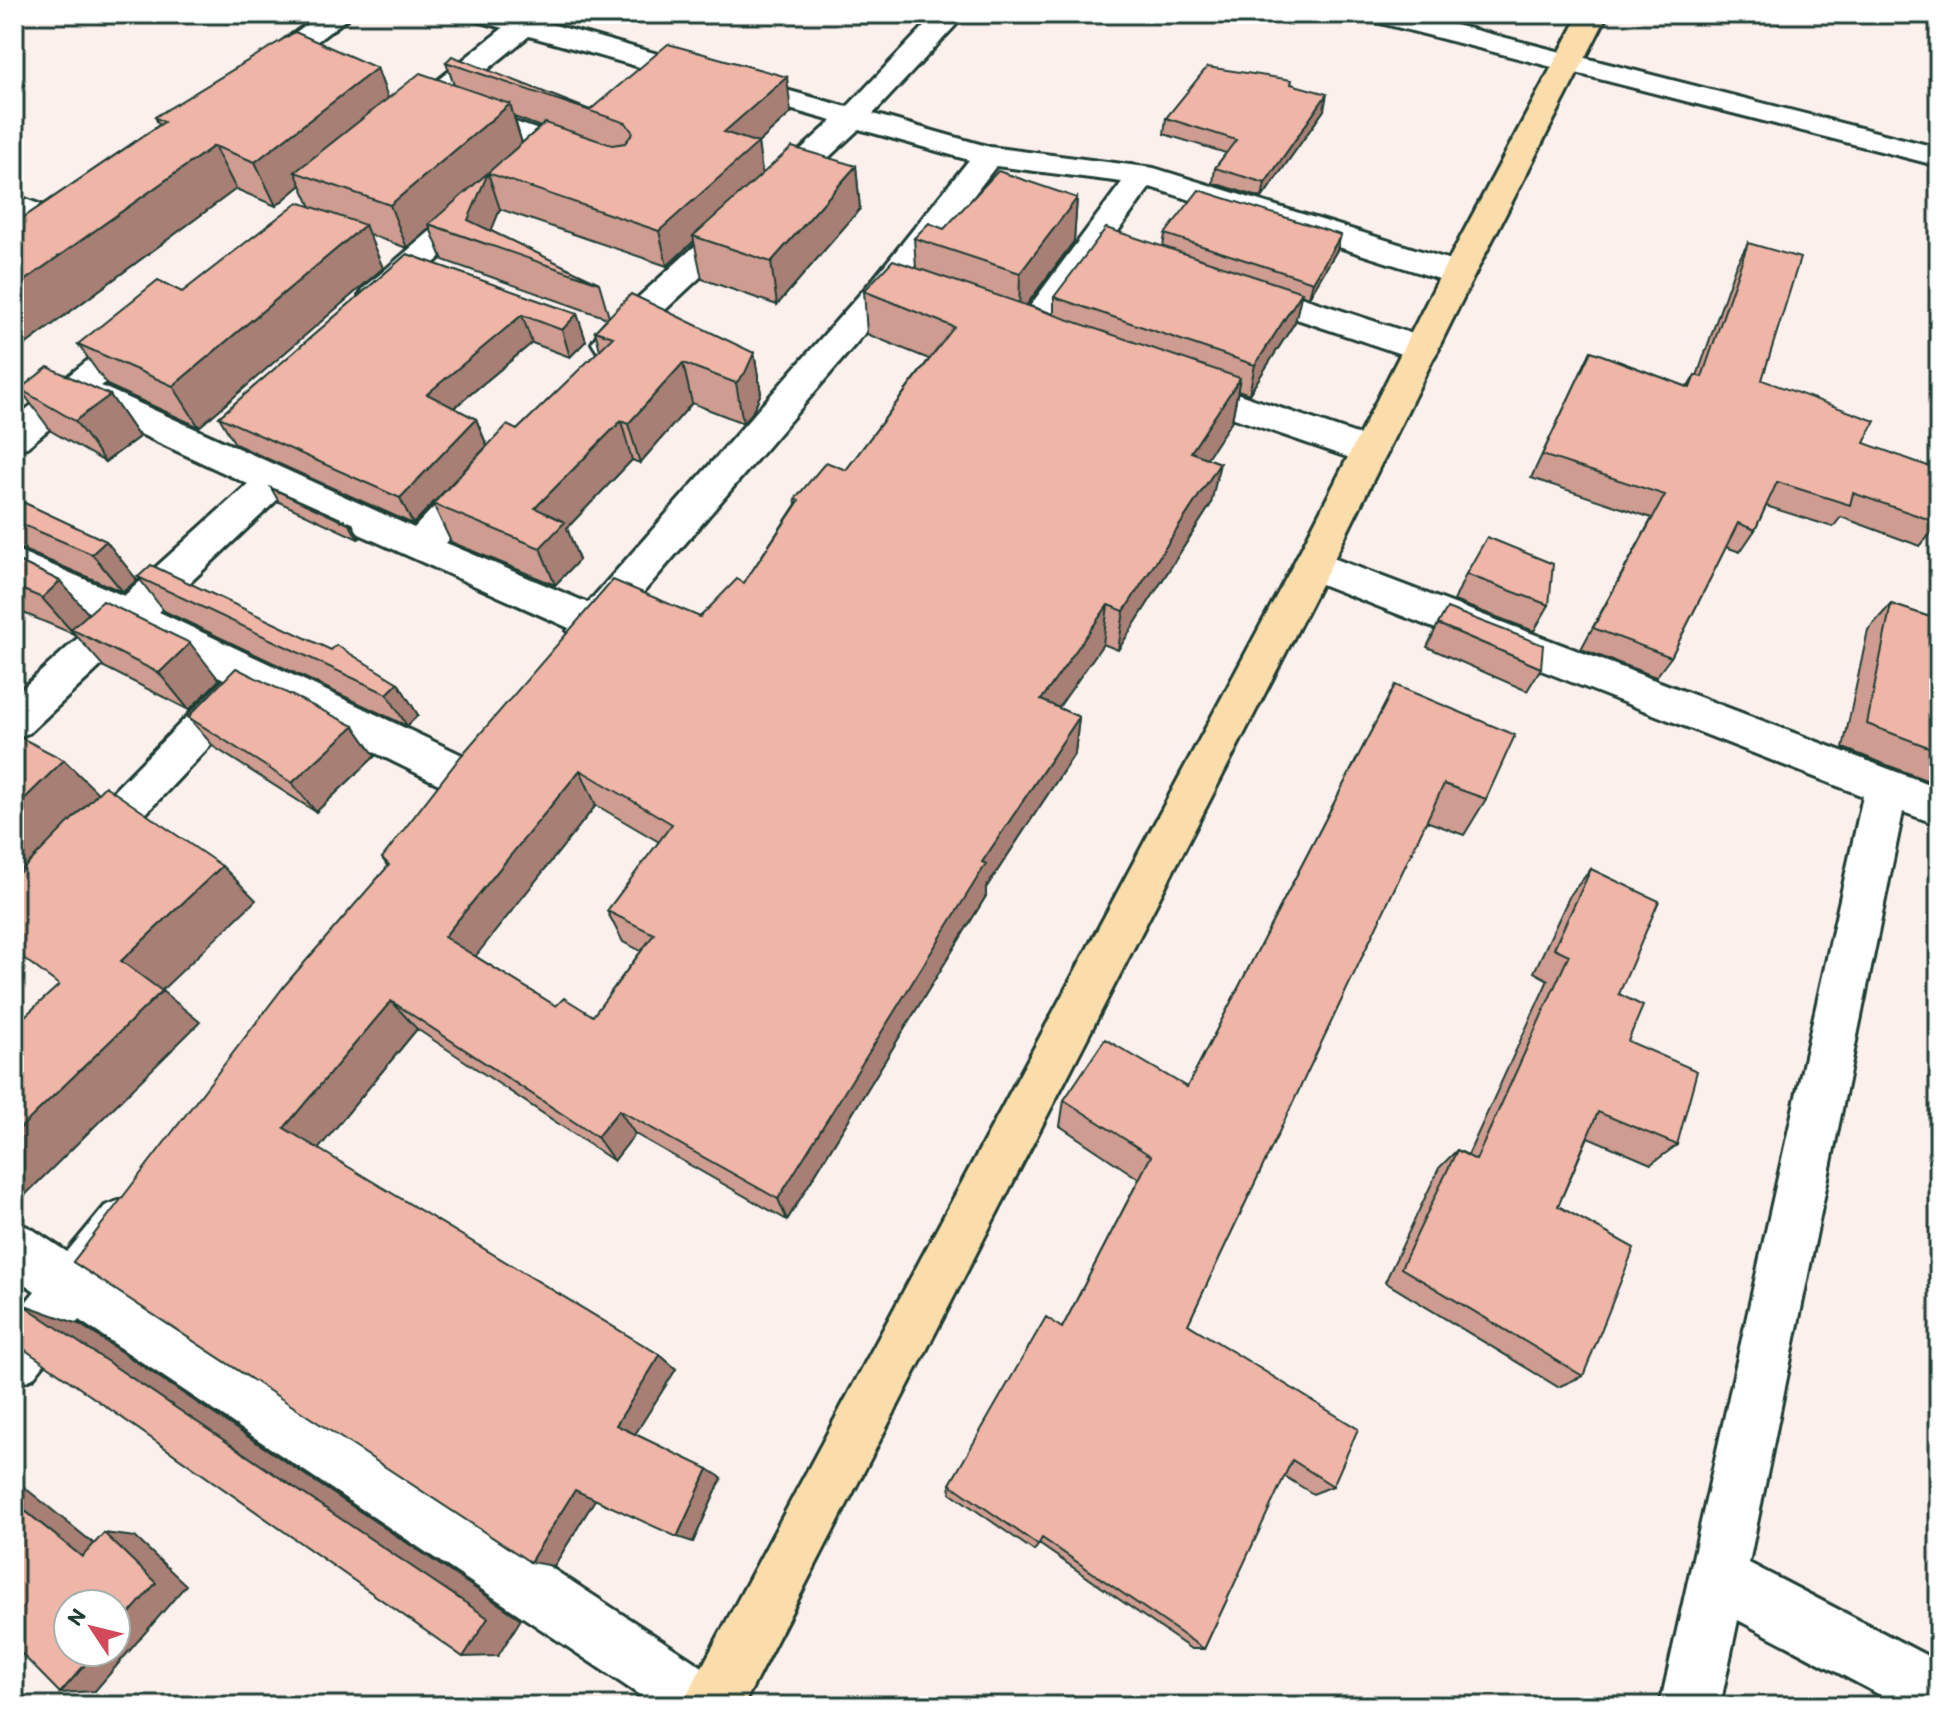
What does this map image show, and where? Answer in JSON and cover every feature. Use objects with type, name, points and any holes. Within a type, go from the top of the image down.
[{"type":"main road","points":[[710,1706],[1312,565],[1458,274],[1594,14]]},
{"type":"street","points":[[239,86],[339,14]]},
{"type":"street","points":[[484,14],[855,116],[988,156],[1143,175],[1458,274]]},
{"type":"street","points":[[584,369],[601,331],[855,116],[952,14]]},
{"type":"street","points":[[1379,14],[1939,157]]},
{"type":"street","points":[[382,140],[525,25]]},
{"type":"street","points":[[430,101],[526,165],[607,164]]},
{"type":"street","points":[[564,658],[901,290],[988,156]]},
{"type":"street","points":[[355,315],[526,165]]},
{"type":"street","points":[[1028,333],[1111,246],[1143,175]]},
{"type":"street","points":[[14,205],[52,220]]},
{"type":"street","points":[[1215,280],[1422,349]]},
{"type":"street","points":[[14,438],[162,319]]},
{"type":"street","points":[[1146,375],[1370,452]]},
{"type":"street","points":[[75,389],[216,437],[275,481],[594,622]]},
{"type":"street","points":[[419,547],[501,458]]},
{"type":"street","points":[[14,721],[275,481]]},
{"type":"street","points":[[14,564],[127,614],[464,777]]},
{"type":"street","points":[[1312,565],[1939,807]]},
{"type":"street","points":[[14,922],[253,676]]},
{"type":"street","points":[[1690,1706],[1887,786]]},
{"type":"street","points":[[14,1359],[142,1200]]},
{"type":"street","points":[[14,1247],[710,1706]]},
{"type":"street","points":[[1716,1577],[1939,1694]]},
{"type":"building","points":[[295,32],[377,68],[255,162],[214,146],[14,288],[14,224],[164,122],[155,117]]},
{"type":"building","points":[[668,44],[787,77],[724,132],[758,143],[659,231],[488,173],[468,220],[599,283],[429,224],[545,123],[612,145],[625,143],[633,133],[626,123],[446,62],[452,56],[590,110]]},
{"type":"building","points":[[1207,67],[1292,80],[1291,84],[1327,94],[1265,183],[1215,168],[1236,140],[1166,118]]},
{"type":"building","points":[[420,73],[510,104],[390,205],[295,172]]},
{"type":"building","points":[[792,147],[856,166],[771,262],[693,236]]},
{"type":"building","points":[[998,171],[1077,198],[1020,273],[914,238],[929,223],[944,229]]},
{"type":"building","points":[[1199,190],[1341,235],[1313,282],[1165,234]]},
{"type":"building","points":[[298,202],[365,225],[173,386],[78,344],[158,280],[182,292]]},
{"type":"building","points":[[1106,228],[1302,292],[1255,365],[1054,297]]},
{"type":"building","points":[[1748,243],[1800,258],[1762,380],[1875,421],[1864,443],[1939,470],[1939,523],[1853,493],[1850,505],[1777,482],[1755,530],[1738,523],[1671,657],[1593,628],[1665,495],[1542,455],[1591,351],[1690,388],[1695,375],[1702,377]]},
{"type":"building","points":[[407,254],[577,314],[562,330],[522,315],[427,394],[476,419],[400,498],[219,417]]},
{"type":"building","points":[[893,260],[1240,378],[1191,452],[1220,463],[1124,611],[1108,605],[1041,700],[1079,717],[982,862],[986,864],[778,1199],[619,1110],[597,1137],[391,1001],[284,1128],[660,1355],[616,1425],[708,1469],[677,1537],[575,1490],[530,1562],[73,1262],[285,985],[389,865],[382,858],[461,756],[613,580],[700,617],[737,579],[744,583],[799,501],[795,499],[826,462],[846,470],[954,327],[864,291]],"holes":[[[580,770],[672,824],[607,911],[654,934],[593,1016],[564,998],[556,1006],[444,937]]]},
{"type":"building","points":[[631,294],[754,353],[745,373],[736,383],[683,363],[628,424],[621,421],[535,508],[565,522],[540,548],[433,504],[507,425],[517,430],[613,337],[595,331]]},
{"type":"building","points":[[48,367],[110,395],[75,421],[20,389]]},
{"type":"building","points":[[271,488],[352,524],[350,525]]},
{"type":"building","points":[[14,498],[106,541],[92,554],[14,521]]},
{"type":"building","points":[[1487,537],[1553,564],[1549,605],[1466,574]]},
{"type":"building","points":[[14,559],[60,581],[42,598],[14,586]]},
{"type":"building","points":[[151,565],[331,650],[336,645],[398,683],[387,694],[138,577]]},
{"type":"building","points":[[103,601],[190,643],[159,673],[71,629]]},
{"type":"building","points":[[1891,604],[1939,620],[1939,751],[1867,724]]},
{"type":"building","points":[[1447,608],[1543,645],[1541,668],[1438,624]]},
{"type":"building","points":[[236,668],[354,726],[292,783],[188,717]]},
{"type":"building","points":[[1395,685],[1515,735],[1486,799],[1444,784],[1188,1324],[1358,1429],[1333,1486],[1292,1460],[1204,1649],[1042,1538],[1038,1545],[950,1484],[1046,1317],[1062,1328],[1151,1156],[1064,1100],[1105,1039],[1187,1087]]},
{"type":"building","points":[[14,734],[64,760],[14,809]]},
{"type":"building","points":[[105,786],[222,866],[121,961],[162,991],[14,1134],[14,1026],[59,985],[14,951],[14,878]]},
{"type":"building","points":[[1591,869],[1659,901],[1619,994],[1643,1006],[1628,1041],[1697,1071],[1677,1145],[1598,1112],[1558,1206],[1634,1248],[1583,1376],[1401,1268],[1457,1150],[1476,1160],[1569,955],[1554,948]]},
{"type":"building","points":[[22,1304],[488,1618],[463,1657],[14,1342],[14,1314]]},
{"type":"building","points":[[14,1502],[82,1557],[104,1533],[156,1583],[132,1611],[132,1588],[52,1588],[52,1668],[82,1668],[60,1693],[14,1646]]}]
